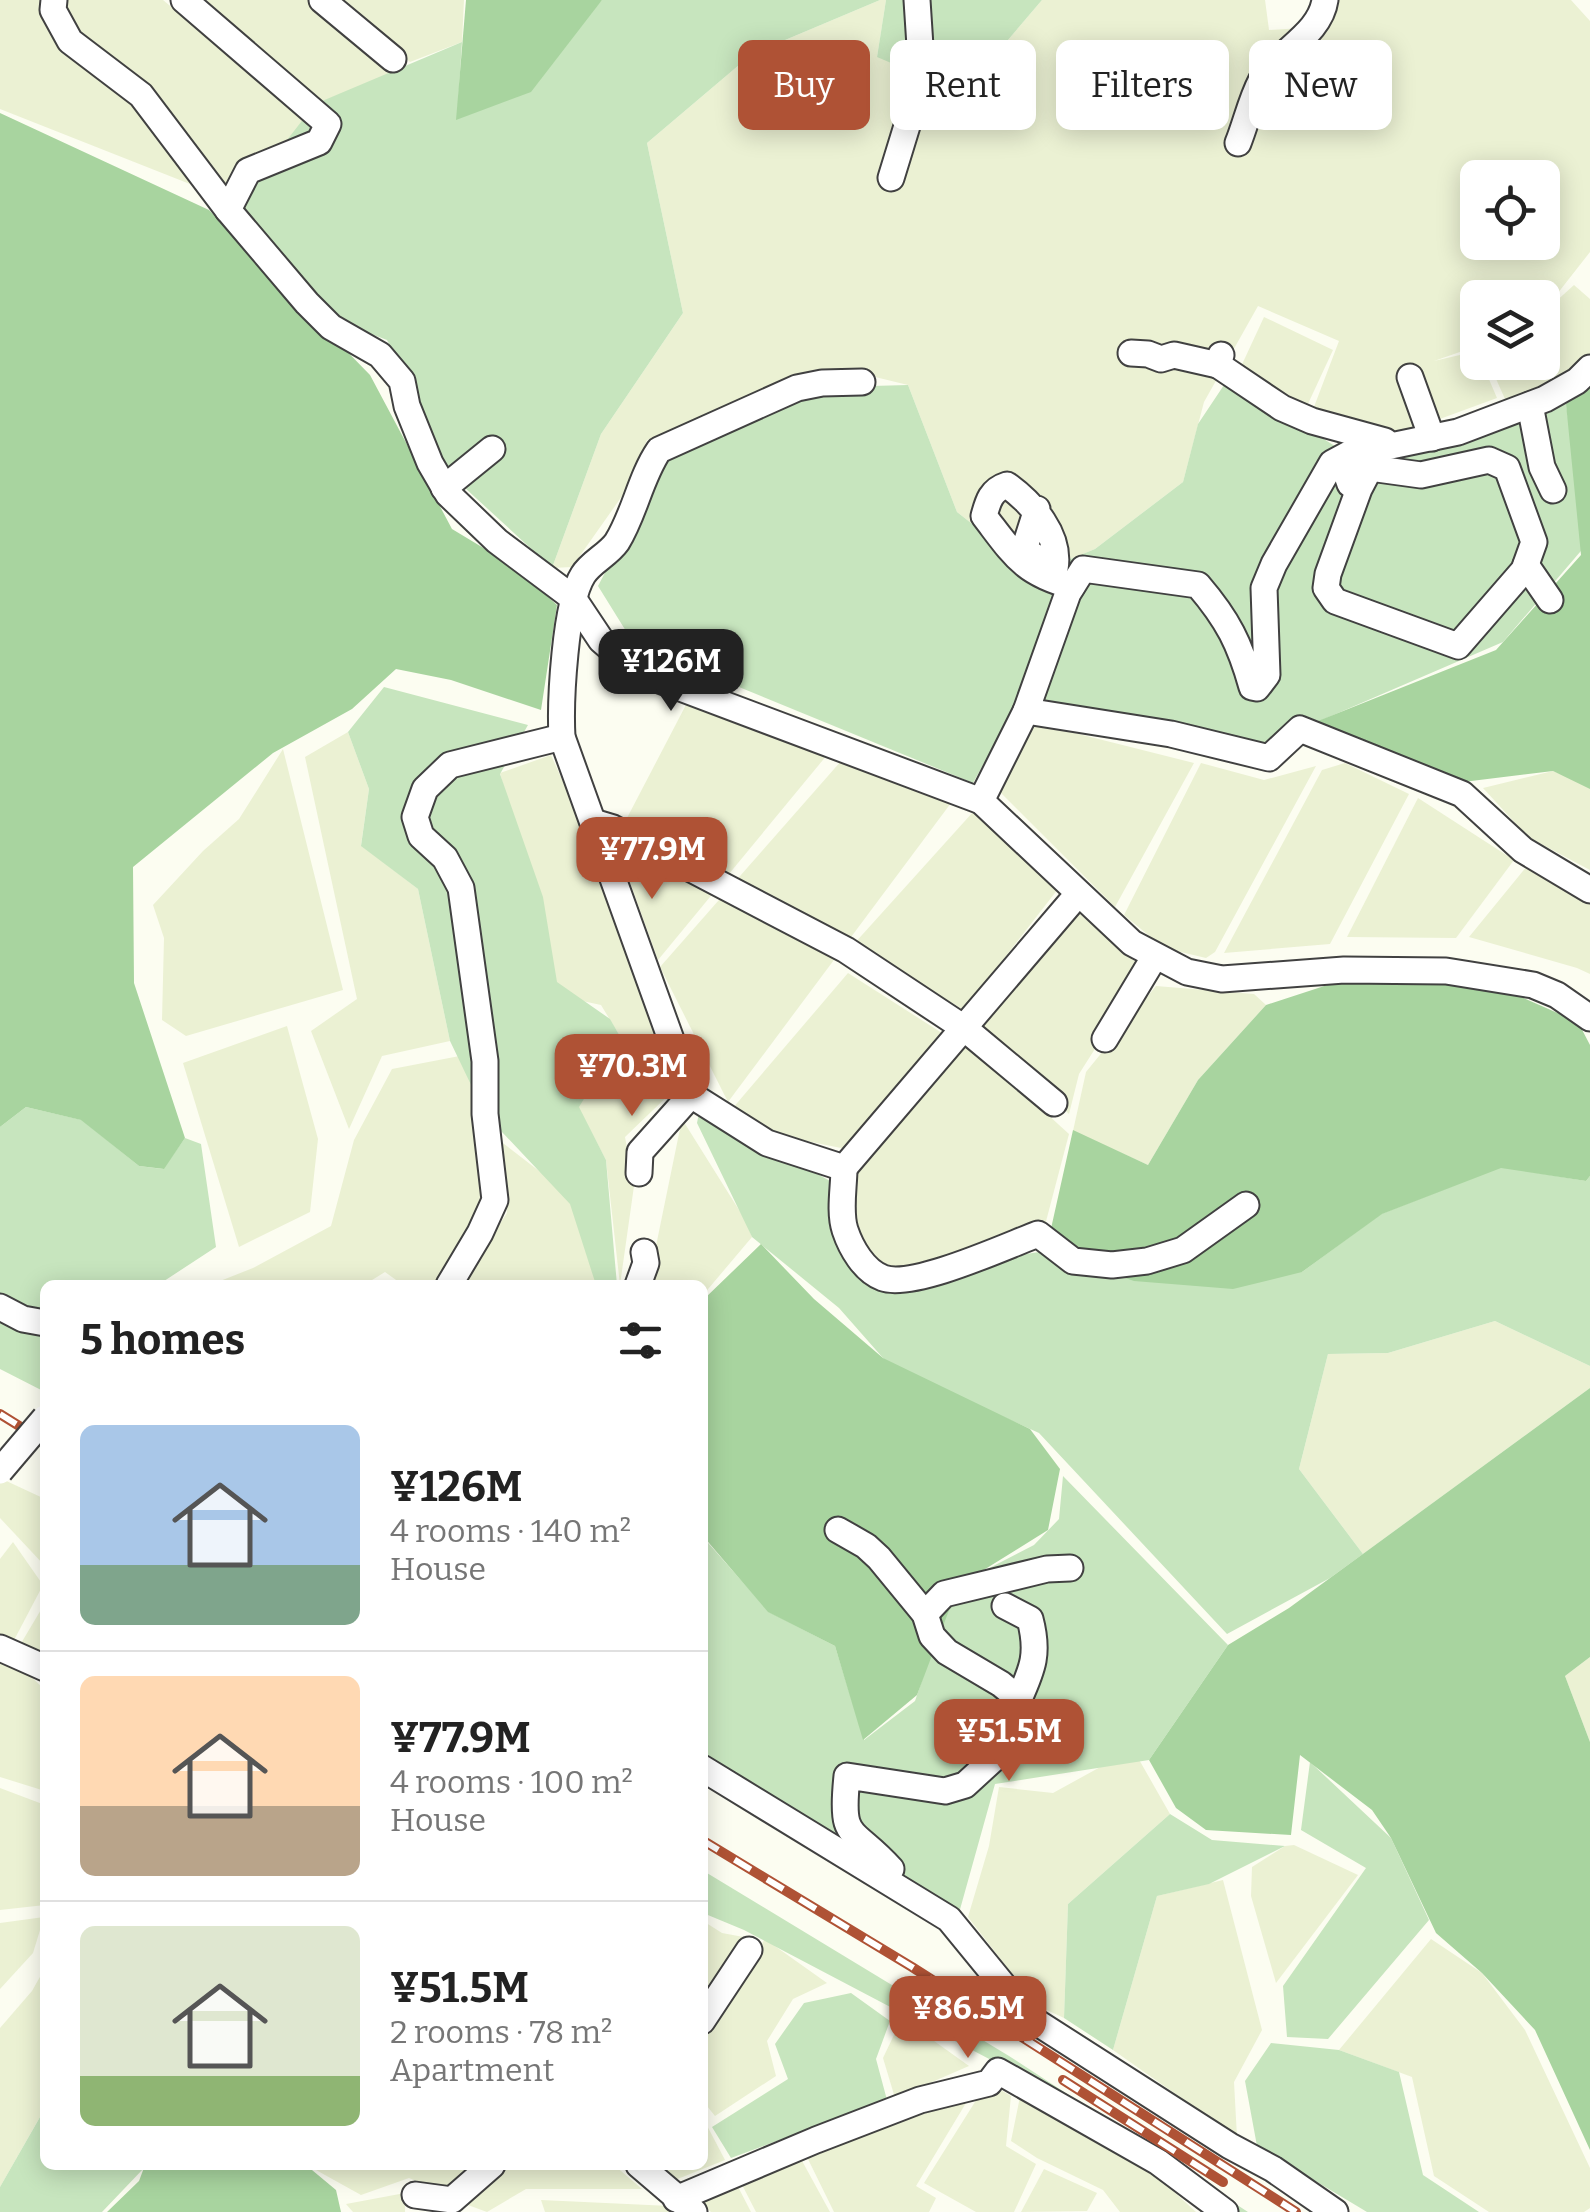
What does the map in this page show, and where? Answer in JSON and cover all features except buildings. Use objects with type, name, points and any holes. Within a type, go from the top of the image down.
[{"type":"street","points":[[54,0],[54,10],[70,41],[141,95],[228,210],[330,327],[380,356],[402,381],[430,463],[444,488],[497,540],[573,598],[601,640],[638,672],[981,801],[1132,943],[1187,972],[1222,980],[1344,970],[1446,971],[1533,985],[1557,995],[1590,1018]]},
{"type":"street","points":[[184,0],[328,124],[319,142],[248,171],[228,210]]},
{"type":"street","points":[[322,0],[393,58]]},
{"type":"street","points":[[891,178],[922,77],[917,0]]},
{"type":"street","points":[[1238,142],[1262,80],[1322,18],[1325,0]]},
{"type":"street","points":[[1131,353],[1161,359],[1174,356],[1220,360],[1282,408],[1312,421],[1399,444]]},
{"type":"street","points":[[981,801],[1026,712],[1072,586],[1083,569],[1198,586],[1220,611],[1240,644],[1252,687],[1257,688],[1267,675],[1264,588],[1332,462],[1358,448],[1458,432],[1530,404],[1577,381],[1590,368]]},
{"type":"street","points":[[1410,377],[1432,438]]},
{"type":"street","points":[[844,1168],[767,1143],[692,1094],[562,737],[561,709],[573,598],[584,573],[616,543],[648,467],[660,450],[796,388],[822,382],[862,382]]},
{"type":"street","points":[[1530,404],[1542,467],[1552,490]]},
{"type":"street","points":[[1358,448],[1345,470],[1350,484],[1360,489]]},
{"type":"street","points":[[444,488],[492,449]]},
{"type":"street","points":[[1489,460],[1507,468],[1534,542],[1526,565],[1458,646],[1335,601],[1326,588],[1360,489],[1370,468],[1421,475],[1489,460]]},
{"type":"street","points":[[1021,554],[1056,570],[1058,557],[1037,509],[1007,485],[997,488],[984,516],[1042,578],[1072,586]]},
{"type":"street","points":[[1021,554],[1037,509]]},
{"type":"street","points":[[1526,565],[1550,600]]},
{"type":"street","points":[[1026,712],[1170,734],[1269,758],[1300,729],[1462,794],[1523,850],[1590,890]]},
{"type":"street","points":[[452,1280],[495,1200],[484,1114],[485,1061],[461,888],[446,858],[421,836],[415,818],[425,789],[450,765],[562,737]]},
{"type":"street","points":[[593,822],[613,828],[846,950],[964,1028],[1054,1103]]},
{"type":"street","points":[[1078,894],[844,1168],[844,1228],[857,1256],[885,1279],[906,1280],[1038,1234],[1074,1261],[1112,1265],[1147,1261],[1182,1250],[1246,1205]]},
{"type":"street","points":[[1105,1039],[1154,956]]},
{"type":"street","points":[[639,1173],[640,1152],[692,1094]]},
{"type":"street","points":[[640,1280],[646,1263],[644,1252]]},
{"type":"street","points":[[0,1307],[22,1319],[40,1323]]},
{"type":"street","points":[[0,1471],[40,1424]]},
{"type":"street","points":[[838,1530],[879,1558],[925,1614],[932,1636],[947,1652],[1019,1699],[1024,1719],[1012,1742],[965,1786],[944,1791],[847,1776],[843,1813],[848,1830],[889,1866],[904,1890]]},
{"type":"street","points":[[925,1614],[944,1594],[1011,1576],[1070,1568]]},
{"type":"street","points":[[1005,1606],[1030,1620],[1037,1646],[1019,1699]]},
{"type":"street","points":[[0,1648],[40,1666]]},
{"type":"street","points":[[708,1772],[949,1919],[1030,2018],[1230,2146],[1273,2168],[1335,2212]]},
{"type":"street","points":[[708,2012],[749,1950]]},
{"type":"street","points":[[645,2170],[685,2206],[816,2140],[920,2100],[988,2083],[998,2071],[1158,2162],[1224,2212]]},
{"type":"street","points":[[414,2195],[452,2200],[486,2170]]},
{"type":"green space","points":[[0,0],[163,0],[312,124],[238,203],[0,109]]},
{"type":"green space","points":[[194,0],[311,0],[402,71],[315,104]]},
{"type":"green space","points":[[334,0],[464,0],[462,42],[410,62]]},
{"type":"green space","points":[[466,0],[602,0],[531,92],[456,120]]},
{"type":"green space","points":[[602,0],[880,0],[785,40],[738,40],[738,66],[647,143],[683,313],[601,434],[552,568],[439,464],[418,400],[387,340],[342,323],[238,203],[315,104],[462,42],[457,119]]},
{"type":"green space","points":[[880,0],[886,0],[877,57],[890,55],[890,130],[1036,130],[1036,40],[1008,40],[1042,0],[1265,0],[1269,30],[1302,28],[1331,0],[1571,0],[1590,21],[1590,252],[1560,290],[1560,280],[1460,280],[1460,352],[1434,361],[1460,355],[1460,380],[1489,380],[1497,398],[1358,449],[1306,428],[1339,341],[1258,306],[1204,402],[1183,482],[1095,549],[1031,575],[1017,559],[957,512],[908,385],[871,376],[720,411],[647,440],[627,489],[572,567],[552,568],[601,434],[683,313],[647,143],[738,66],[738,130],[870,130],[870,40],[785,40]]},
{"type":"green space","points":[[886,0],[1042,0],[1008,40],[890,40],[890,62],[877,57]]},
{"type":"green space","points":[[0,113],[209,210],[370,375],[452,529],[515,567],[557,605],[541,710],[451,680],[396,669],[352,709],[273,753],[133,867],[134,983],[185,1138],[164,1169],[139,1166],[81,1120],[26,1107],[0,1127]]},
{"type":"green space","points":[[1574,285],[1590,299],[1590,366],[1563,379],[1505,399],[1497,380],[1560,380],[1560,298]]},
{"type":"green space","points":[[1264,317],[1333,350],[1307,406],[1238,373]]},
{"type":"green space","points":[[1590,371],[1590,789],[1553,771],[1463,782],[1313,723],[1496,650],[1581,555],[1566,404]]},
{"type":"green space","points":[[1228,379],[1346,453],[1566,404],[1586,545],[1503,642],[1301,729],[1269,758],[1037,702],[1076,598],[973,783],[634,644],[598,586],[664,460],[740,424],[835,387],[908,385],[957,512],[1017,559],[1031,575],[1095,549],[1183,482],[1198,424]]},
{"type":"green space","points":[[384,687],[528,725],[500,774],[543,897],[557,982],[610,1019],[621,1038],[579,1107],[606,1160],[617,1280],[594,1280],[570,1204],[485,1114],[450,1041],[418,889],[361,846],[369,789],[348,732]]},
{"type":"green space","points":[[688,701],[827,755],[658,960],[615,841]]},
{"type":"green space","points":[[1035,723],[1194,763],[1115,907],[1000,792]]},
{"type":"green space","points":[[348,732],[369,789],[361,845],[418,889],[450,1041],[382,1056],[349,1129],[311,1031],[357,999],[305,757]]},
{"type":"green space","points":[[283,749],[343,990],[186,1036],[162,1020],[164,938],[153,905],[239,819]]},
{"type":"green space","points":[[551,755],[602,869],[679,1085],[625,1137],[634,1186],[621,1280],[606,1160],[578,1107],[621,1038],[601,1005],[559,996],[500,773]]},
{"type":"green space","points":[[842,760],[951,803],[728,1102],[660,967]]},
{"type":"green space","points":[[1201,763],[1264,780],[1316,766],[1215,952],[1206,958],[1164,948],[1124,915]]},
{"type":"green space","points":[[1345,763],[1409,794],[1330,944],[1224,953],[1322,770]]},
{"type":"green space","points":[[1553,771],[1590,786],[1590,870],[1528,837],[1483,788]]},
{"type":"green space","points":[[1418,798],[1514,860],[1456,938],[1347,937]]},
{"type":"green space","points":[[973,812],[1058,889],[964,1010],[853,945]]},
{"type":"green space","points":[[1527,866],[1590,901],[1590,974],[1469,937]]},
{"type":"green space","points":[[1075,910],[1145,970],[1079,1074],[1069,1114],[974,1024]]},
{"type":"green space","points":[[848,973],[945,1035],[846,1149],[762,1132],[732,1109]]},
{"type":"green space","points":[[1361,974],[1510,992],[1578,1022],[1590,1045],[1590,1176],[1586,1181],[1501,1168],[1382,1214],[1302,1272],[1233,1289],[1134,1281],[1046,1251],[1073,1130],[1148,1165],[1198,1080],[1266,1005]]},
{"type":"green space","points":[[1156,986],[1254,994],[1266,1005],[1198,1080],[1148,1165],[1073,1131],[1086,1072]]},
{"type":"green space","points":[[287,1026],[318,1139],[310,1212],[239,1247],[183,1063]]},
{"type":"green space","points":[[967,1041],[1069,1134],[1039,1248],[890,1275],[861,1253],[847,1179]]},
{"type":"green space","points":[[470,1054],[485,1198],[438,1280],[396,1280],[385,1272],[372,1280],[223,1280],[331,1226],[354,1140],[392,1069]]},
{"type":"green space","points":[[26,1107],[82,1120],[139,1166],[163,1169],[185,1138],[201,1144],[216,1247],[166,1280],[40,1280],[40,1389],[0,1369],[0,1127]]},
{"type":"green space","points":[[700,1108],[830,1181],[861,1253],[890,1275],[1046,1251],[1302,1272],[1381,1214],[1501,1167],[1586,1181],[1590,1176],[1590,1366],[1495,1321],[1388,1353],[1328,1354],[1299,1469],[1363,1554],[1330,1578],[1227,1634],[1039,1433],[895,1368],[839,1308],[752,1237],[697,1123]]},
{"type":"green space","points":[[682,1119],[752,1237],[708,1289],[708,1280],[649,1280]]},
{"type":"green space","points":[[499,1140],[578,1201],[598,1280],[462,1280],[507,1213]]},
{"type":"green space","points":[[761,1244],[814,1299],[883,1358],[1030,1429],[1060,1469],[1048,1530],[974,1576],[951,1605],[917,1695],[863,1740],[835,1646],[768,1612],[708,1542],[708,1295]]},
{"type":"green space","points":[[1495,1321],[1590,1366],[1590,1388],[1363,1554],[1299,1469],[1328,1354],[1388,1353]]},
{"type":"green space","points":[[1590,1388],[1590,1657],[1565,1676],[1590,1742],[1590,2150],[1535,2030],[1482,1973],[1436,1933],[1391,1838],[1372,1810],[1300,1755],[1291,1835],[1206,1830],[1176,1808],[1149,1760],[1228,1645],[1289,1608]]},
{"type":"green space","points":[[1063,1476],[1228,1645],[1149,1760],[995,1784],[959,1913],[708,1758],[708,1543],[769,1612],[835,1646],[864,1740],[915,1701],[945,1613],[974,1576],[1034,1545],[1059,1519]]},
{"type":"green space","points":[[0,1478],[40,1497],[40,1561],[0,1518]]},
{"type":"green space","points":[[13,1542],[40,1581],[40,1591],[12,1644],[0,1639],[0,1559]]},
{"type":"green space","points":[[40,1611],[40,1655],[20,1645]]},
{"type":"green space","points":[[1590,1657],[1590,1742],[1565,1676]]},
{"type":"green space","points":[[0,1661],[24,1670],[40,1685],[40,1789],[0,1777]]},
{"type":"green space","points":[[1133,1749],[1170,1814],[1068,1904],[1064,2018],[1036,2005],[968,1917],[989,1846],[999,1787],[1053,1793]]},
{"type":"green space","points":[[1310,1762],[1391,1838],[1429,1920],[1328,2039],[1287,2037],[1283,1986],[1366,1868],[1301,1830]]},
{"type":"green space","points":[[0,1788],[40,1803],[40,1906],[0,1910]]},
{"type":"green space","points":[[1170,1814],[1212,1840],[1285,1846],[1209,1884],[1157,1896],[1113,2050],[1064,2018],[1068,1904]]},
{"type":"green space","points":[[1294,1845],[1358,1875],[1276,1983],[1251,1896],[1252,1867],[1285,1846]]},
{"type":"green space","points":[[708,1874],[1009,2056],[1248,2212],[1232,2212],[993,2061],[744,1930],[708,1915]]},
{"type":"green space","points":[[1223,1880],[1262,2030],[1234,2082],[1237,2137],[1113,2050],[1157,1896]]},
{"type":"green space","points":[[40,1918],[33,1953],[0,1989],[0,1923]]},
{"type":"green space","points":[[708,1924],[722,1933],[749,1938],[708,2002]]},
{"type":"green space","points":[[765,1939],[827,1983],[793,1999],[767,2041],[776,2076],[715,2116],[708,2107],[708,2027]]},
{"type":"green space","points":[[1431,1939],[1482,1973],[1525,2030],[1590,2168],[1590,2208],[1584,2212],[1489,2212],[1434,2176],[1412,2077],[1339,2050]]},
{"type":"green space","points":[[40,1977],[40,2117],[0,2187],[0,2028]]},
{"type":"green space","points":[[851,1993],[890,2021],[876,2059],[887,2100],[731,2158],[712,2127],[788,2079],[775,2044],[804,2003]]},
{"type":"green space","points":[[902,2018],[969,2066],[895,2098],[883,2058]]},
{"type":"green space","points":[[1271,2043],[1339,2050],[1399,2072],[1423,2175],[1479,2212],[1367,2212],[1257,2146],[1245,2081]]},
{"type":"green space","points":[[994,2086],[1011,2096],[1006,2146],[1036,2164],[1014,2212],[976,2212],[924,2183],[980,2094]]},
{"type":"green space","points":[[1022,2087],[1147,2167],[1196,2212],[1120,2212],[1103,2190],[1011,2141]]},
{"type":"green space","points":[[969,2098],[916,2186],[936,2198],[929,2212],[834,2212],[806,2155]]},
{"type":"green space","points":[[40,2117],[40,2170],[142,2170],[102,2212],[0,2212],[0,2187]]},
{"type":"green space","points":[[708,2128],[725,2160],[708,2167]]},
{"type":"green space","points":[[801,2159],[830,2212],[756,2212],[738,2177]]},
{"type":"green space","points":[[1044,2169],[1097,2193],[1087,2211],[1021,2212]]},
{"type":"green space","points":[[143,2170],[312,2170],[336,2190],[341,2212],[107,2212],[139,2181]]},
{"type":"green space","points":[[316,2170],[477,2170],[452,2196],[409,2178],[361,2195]]},
{"type":"green space","points":[[493,2170],[620,2170],[642,2189],[526,2189],[487,2212],[457,2201]]},
{"type":"green space","points":[[664,2170],[700,2170],[675,2180]]},
{"type":"green space","points":[[734,2179],[751,2212],[711,2212],[693,2197]]},
{"type":"green space","points":[[405,2193],[405,2212],[353,2212],[346,2204]]},
{"type":"green space","points":[[541,2200],[670,2206],[678,2212],[545,2212]]},
{"type":"railway","points":[[0,1414],[40,1439]]},
{"type":"railway","points":[[708,1844],[912,1967],[1296,2212]]},
{"type":"railway","points":[[1063,2080],[1223,2182]]}]
